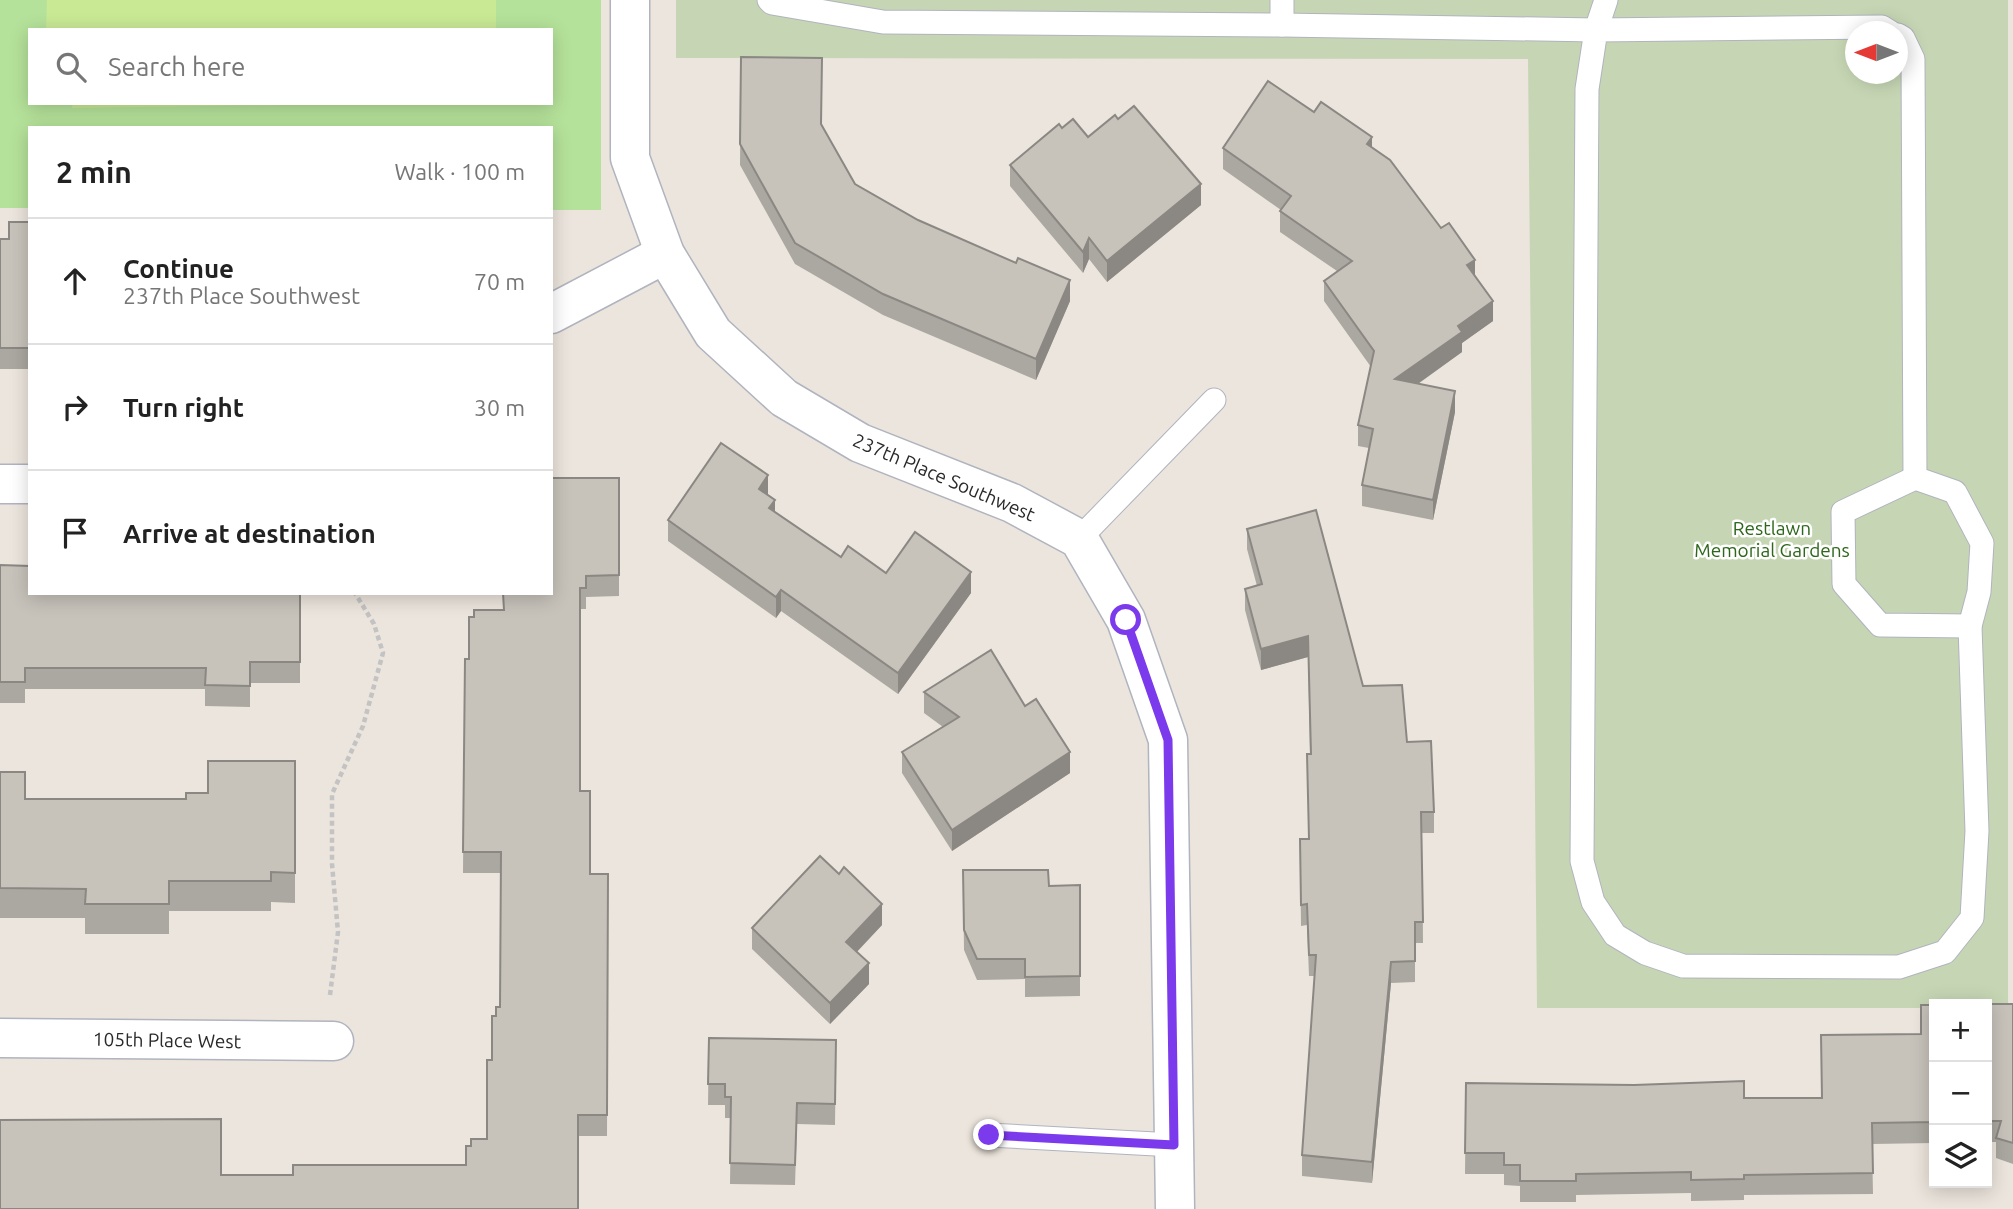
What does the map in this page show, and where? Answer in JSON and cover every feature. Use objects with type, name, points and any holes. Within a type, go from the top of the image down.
[{"type":"street","name":"237th Place Southwest","points":[[630,0],[630,158],[665,254],[713,333],[784,398],[860,443],[1012,503],[1079,539]]},
{"type":"street","points":[[553,313],[665,254]]},
{"type":"street","points":[[0,484],[28,484]]},
{"type":"street","points":[[1079,539],[1126,620],[1168,740],[1175,1209]]},
{"type":"street","name":"105th Place West","points":[[0,1038],[329,1041]]},
{"type":"lane","points":[[769,0],[772,3],[883,22],[1596,30],[1845,27]]},
{"type":"lane","points":[[1282,0],[1282,25]]},
{"type":"lane","points":[[1606,0],[1596,30],[1587,89],[1582,861],[1593,902],[1615,935],[1645,953],[1683,965],[1899,967],[1945,952],[1972,918],[1977,831],[1970,626],[1979,592],[1982,543],[1955,492],[1915,478],[1843,512],[1844,584],[1880,625],[1970,626]]},
{"type":"lane","points":[[1908,48],[1913,59],[1915,478]]},
{"type":"lane","points":[[1079,539],[1214,400]]},
{"type":"lane","points":[[989,1135],[1174,1145]]},
{"type":"path","points":[[329,1041],[338,932],[332,864],[332,794],[363,726],[383,653],[374,624],[356,595]]},
{"type":"green space","points":[[0,0],[601,0],[601,210],[553,210],[553,126],[28,126],[28,208],[0,208]]},
{"type":"green space","points":[[47,0],[496,0],[496,28],[46,28]]},
{"type":"green space","name":"Restlawn Memorial Gardens","points":[[676,0],[2008,0],[2008,1008],[1992,1005],[1992,999],[1929,999],[1929,1008],[1537,1008],[1528,59],[676,58]]},
{"type":"green space","points":[[73,105],[281,105],[72,108]]},
{"type":"building","points":[[741,57],[822,58],[821,124],[855,184],[918,220],[1016,263],[1018,258],[1070,280],[1036,359],[883,294],[795,243],[740,144]]},
{"type":"building","points":[[1268,81],[1314,112],[1321,102],[1372,137],[1367,144],[1390,160],[1441,228],[1449,223],[1475,260],[1467,265],[1493,301],[1458,326],[1462,332],[1395,379],[1455,391],[1433,500],[1362,485],[1373,429],[1358,425],[1374,351],[1324,281],[1352,261],[1280,211],[1291,196],[1223,148]]},
{"type":"building","points":[[1134,106],[1201,184],[1107,261],[1089,238],[1083,252],[1010,165],[1059,124],[1062,128],[1073,119],[1088,137],[1115,115],[1118,119]]},
{"type":"building","points":[[9,222],[28,222],[28,348],[0,348],[0,239],[9,239]]},
{"type":"building","points":[[721,443],[768,475],[759,489],[775,500],[769,508],[841,557],[848,546],[886,573],[915,532],[971,572],[898,673],[781,590],[776,597],[668,520]]},
{"type":"building","points":[[553,478],[619,478],[619,575],[586,576],[586,588],[580,588],[580,791],[590,791],[590,874],[608,874],[607,1115],[578,1115],[578,1209],[0,1209],[0,1120],[221,1119],[221,1175],[293,1175],[293,1165],[466,1165],[466,1146],[471,1146],[471,1139],[487,1139],[487,1060],[492,1060],[492,1016],[496,1016],[496,1007],[500,1007],[501,852],[463,852],[465,659],[469,659],[469,617],[474,617],[474,610],[504,610],[503,595],[553,595]]},
{"type":"building","points":[[1316,510],[1363,686],[1402,685],[1407,742],[1431,741],[1434,812],[1421,812],[1423,922],[1415,922],[1415,961],[1391,962],[1372,1162],[1302,1155],[1316,955],[1309,955],[1307,904],[1301,905],[1300,839],[1309,839],[1307,754],[1311,754],[1308,636],[1261,649],[1245,589],[1262,584],[1247,529]]},
{"type":"building","points":[[0,565],[28,566],[28,595],[300,595],[300,662],[250,662],[250,686],[205,685],[206,668],[25,668],[25,682],[0,682]]},
{"type":"building","points":[[991,650],[1025,706],[1036,699],[1070,752],[952,830],[902,752],[959,717],[924,692]]},
{"type":"building","points":[[208,761],[295,761],[295,873],[271,872],[271,881],[169,881],[169,904],[85,904],[86,889],[0,888],[0,772],[25,772],[25,799],[186,799],[186,793],[208,793]]},
{"type":"building","points":[[820,856],[839,874],[844,867],[882,904],[846,942],[869,963],[830,1003],[752,928]]},
{"type":"building","points":[[963,870],[1048,870],[1049,886],[1080,885],[1080,976],[1025,977],[1025,959],[977,959],[964,930]]},
{"type":"building","points":[[1992,1004],[2013,1004],[2013,1143],[1996,1138],[2001,1121],[1992,1121]]},
{"type":"building","points":[[1921,1005],[1929,1005],[1929,1122],[1872,1123],[1873,1173],[1744,1175],[1744,1179],[1691,1180],[1691,1172],[1576,1174],[1576,1181],[1520,1181],[1520,1165],[1504,1165],[1504,1153],[1465,1153],[1466,1083],[1634,1085],[1744,1081],[1744,1098],[1822,1098],[1821,1035],[1921,1034]]},
{"type":"building","points":[[709,1038],[836,1040],[835,1104],[797,1103],[795,1165],[730,1163],[731,1097],[725,1097],[725,1084],[708,1084]]},
{"type":"route","points":[[989,1135],[1174,1145],[1168,740],[1126,620]]}]
